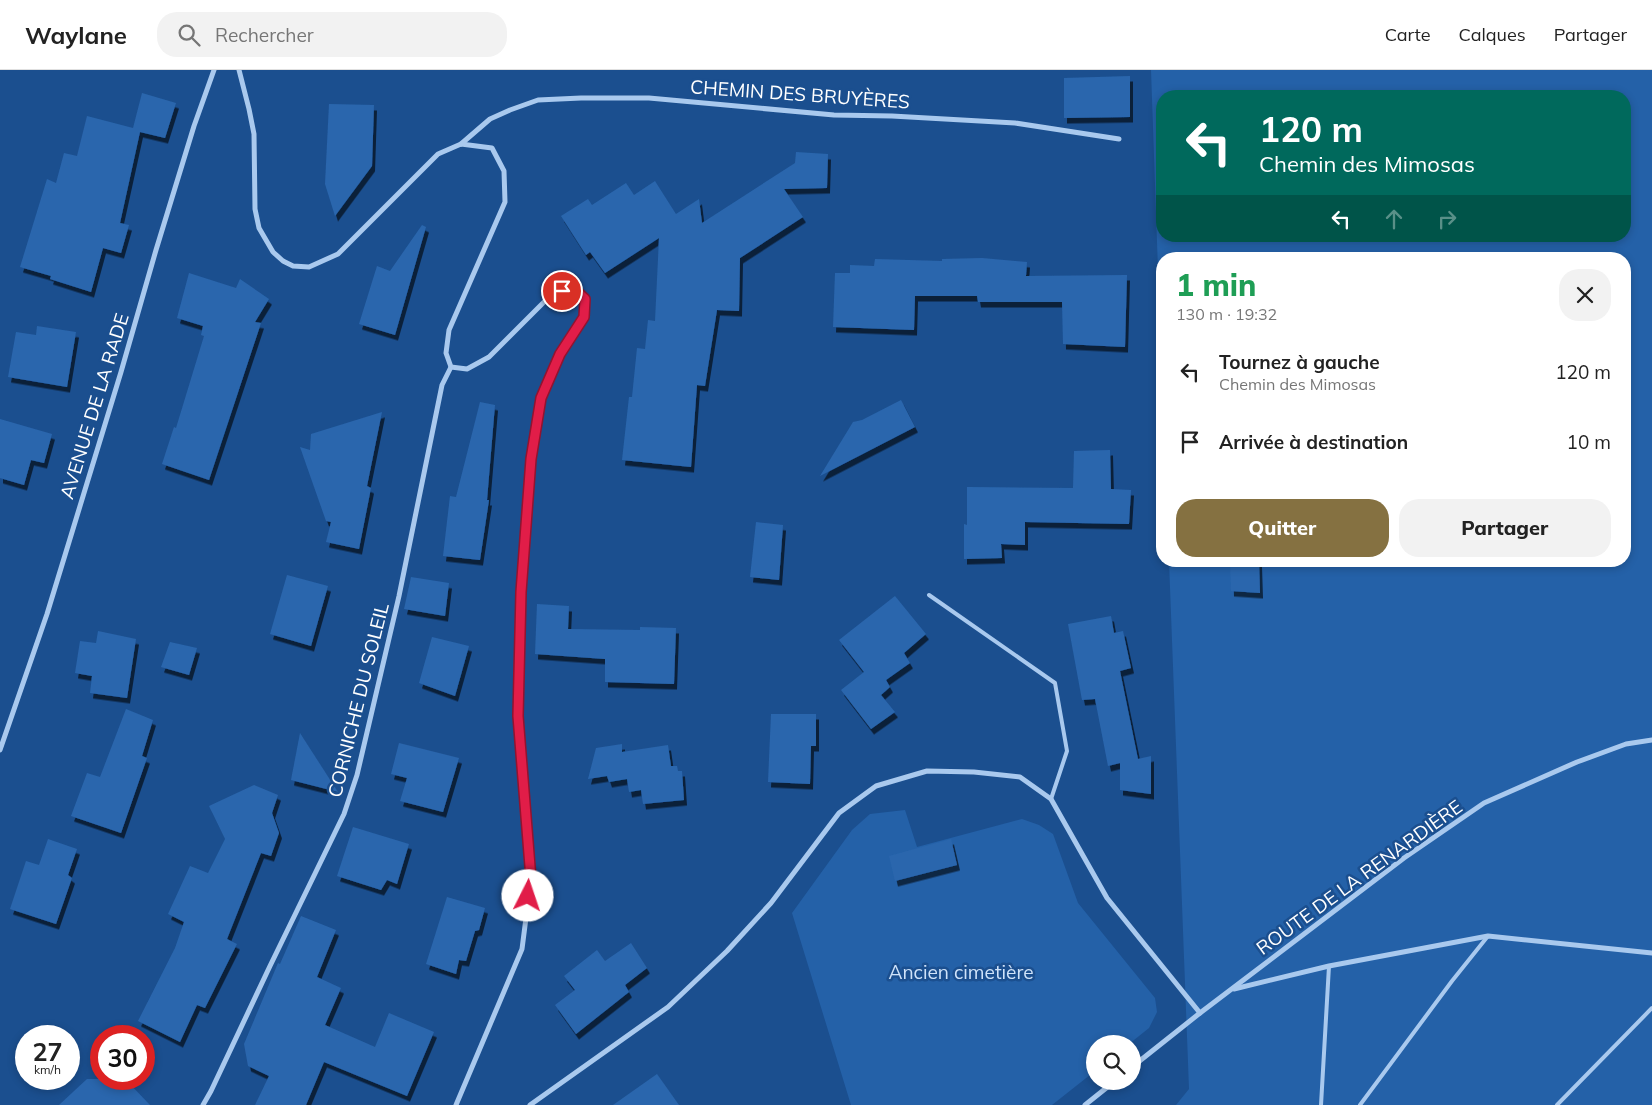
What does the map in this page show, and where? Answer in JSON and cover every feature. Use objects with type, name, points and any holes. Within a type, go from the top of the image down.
[{"type":"street","name":"AVENUE DE LA RADE","points":[[0,750],[47,614],[194,126],[214,70]]},
{"type":"street","points":[[239,70],[254,134],[255,208],[259,228],[274,252],[283,262],[293,266],[308,267],[338,254],[438,154],[461,144],[492,148],[504,171],[505,202],[449,330],[446,353],[451,367],[466,369],[489,357],[552,294],[572,287],[585,299],[584,317],[560,354],[541,398],[531,459],[521,601],[518,716],[531,879],[522,949],[456,1105]]},
{"type":"street","name":"CHEMIN DES BRUYÈRES","points":[[461,144],[490,119],[510,110],[538,100],[581,98],[649,98],[834,115],[892,116],[1015,123],[1119,138]]},
{"type":"street","name":"CORNICHE DU SOLEIL","points":[[203,1105],[344,814],[357,775],[399,596],[442,385],[451,367]]},
{"type":"street","name":"ROUTE DE LA RENARDIÈRE","points":[[1141,1060],[1404,858],[1484,804],[1577,762],[1626,744],[1652,740]]},
{"type":"street","points":[[530,1105],[668,1007],[726,951],[770,903],[839,813],[876,786],[927,771],[974,772],[1020,777],[1051,798],[1106,898],[1200,1013]]},
{"type":"street","points":[[1231,990],[1329,966],[1488,936],[1652,953]]},
{"type":"street","points":[[1085,1105],[1104,1090]]},
{"type":"lane","points":[[929,595],[1055,683],[1067,751],[1051,798]]},
{"type":"lane","points":[[1360,1105],[1452,981],[1488,936]]},
{"type":"lane","points":[[1321,1105],[1329,966]]},
{"type":"lane","points":[[1557,1105],[1652,1008]]},
{"type":"green space","points":[[1151,70],[1652,70],[1652,1105],[1176,1105],[1189,1089],[1169,567],[1631,567],[1631,252],[1157,252],[1157,242],[1631,242],[1631,90],[1156,90],[1156,213]]},
{"type":"green space","name":"Ancien cimetière","points":[[905,810],[917,847],[1022,819],[1039,825],[1053,834],[1078,903],[1155,998],[1157,1012],[1149,1028],[1140,1035],[1086,1035],[1086,1078],[1052,1105],[851,1105],[792,913],[852,830],[870,814]]},
{"type":"building","points":[[1130,76],[1130,117],[1064,118],[1064,78]]},
{"type":"building","points":[[142,93],[176,103],[165,138],[140,132],[120,223],[129,225],[121,253],[103,248],[91,292],[50,279],[51,276],[20,267],[47,179],[56,183],[64,153],[77,156],[87,116],[133,128]]},
{"type":"building","points":[[329,104],[374,105],[372,166],[335,216],[325,184]]},
{"type":"building","points":[[796,152],[828,154],[827,188],[784,189],[803,217],[740,258],[739,311],[717,310],[705,386],[697,385],[691,467],[622,460],[629,397],[632,397],[637,348],[645,349],[648,320],[655,321],[659,238],[605,273],[590,252],[586,255],[561,216],[588,199],[592,205],[626,183],[634,195],[655,181],[676,214],[699,199],[702,223],[795,163]]},
{"type":"building","points":[[422,225],[426,227],[395,335],[359,324],[377,266],[390,271]]},
{"type":"building","points":[[982,258],[1027,262],[1026,276],[1127,275],[1125,347],[1063,344],[1062,302],[978,302],[977,296],[915,296],[914,330],[833,327],[835,273],[850,273],[850,265],[874,266],[875,259],[942,261],[942,259]]},
{"type":"building","points":[[189,273],[236,288],[240,279],[269,299],[255,322],[261,323],[209,480],[162,464],[174,427],[176,428],[204,336],[201,335],[203,326],[177,318]]},
{"type":"building","points":[[37,326],[76,332],[67,387],[8,377],[16,332],[36,335]]},
{"type":"building","points":[[901,400],[915,427],[820,476],[853,422],[862,420]]},
{"type":"building","points":[[480,402],[495,405],[487,500],[489,500],[480,560],[443,556],[450,496],[456,497]]},
{"type":"building","points":[[382,412],[367,486],[371,488],[359,549],[326,542],[331,522],[326,521],[300,447],[310,450],[311,434]]},
{"type":"building","points":[[0,419],[52,434],[44,463],[31,460],[24,485],[0,478]]},
{"type":"building","points":[[1110,450],[1111,489],[1131,490],[1129,524],[1025,522],[1025,545],[1001,544],[1002,558],[964,559],[964,524],[967,525],[967,487],[1073,488],[1074,451]]},
{"type":"building","points":[[756,522],[783,525],[779,580],[750,577]]},
{"type":"building","points":[[1230,567],[1259,567],[1260,593],[1231,591]]},
{"type":"building","points":[[287,575],[328,586],[311,646],[270,634]]},
{"type":"building","points":[[411,577],[449,583],[445,616],[404,609]]},
{"type":"building","points":[[895,596],[926,634],[904,653],[910,663],[886,680],[890,687],[881,695],[895,712],[871,729],[841,690],[864,672],[839,640]]},
{"type":"building","points":[[537,604],[569,606],[568,629],[640,630],[640,627],[676,628],[674,684],[605,682],[605,659],[535,654]]},
{"type":"building","points":[[1111,616],[1114,633],[1123,631],[1131,668],[1120,671],[1138,759],[1151,756],[1151,794],[1120,790],[1120,763],[1108,766],[1095,699],[1082,700],[1068,624]]},
{"type":"building","points":[[98,631],[136,639],[127,698],[90,693],[92,676],[75,673],[80,641],[96,643]]},
{"type":"building","points":[[432,637],[469,646],[455,696],[419,683]]},
{"type":"building","points":[[170,642],[197,648],[189,675],[161,667]]},
{"type":"building","points":[[126,709],[153,720],[142,756],[147,758],[121,833],[71,816],[87,773],[100,777]]},
{"type":"building","points":[[771,714],[816,714],[816,746],[811,746],[810,784],[768,782]]},
{"type":"building","points":[[300,733],[338,792],[291,780]]},
{"type":"building","points":[[399,743],[459,758],[443,812],[400,801],[407,778],[391,774]]},
{"type":"building","points":[[622,744],[622,752],[668,745],[671,766],[677,766],[678,771],[682,771],[684,800],[643,804],[641,790],[629,792],[627,779],[609,782],[607,776],[588,779],[596,748]]},
{"type":"building","points":[[254,785],[278,795],[272,813],[279,833],[271,856],[261,853],[227,939],[237,944],[205,1008],[197,1005],[180,1042],[155,1030],[155,1025],[146,1025],[138,1021],[175,948],[184,922],[168,914],[190,866],[208,873],[225,839],[209,806]]},
{"type":"building","points":[[353,827],[409,844],[397,884],[387,880],[381,890],[337,876]]},
{"type":"building","points":[[48,839],[77,849],[68,875],[72,878],[56,924],[10,909],[26,861],[39,865]]},
{"type":"building","points":[[951,839],[957,865],[895,881],[889,856]]},
{"type":"building","points":[[447,897],[485,908],[479,930],[475,931],[466,961],[459,960],[456,974],[426,964]]},
{"type":"building","points":[[301,916],[336,930],[317,977],[341,988],[325,1025],[375,1047],[389,1013],[434,1032],[407,1096],[324,1062],[306,1105],[255,1105],[269,1076],[248,1066],[244,1044],[278,963],[280,964]]},
{"type":"building","points":[[631,943],[647,968],[625,985],[629,992],[576,1034],[555,1005],[575,990],[564,976],[597,950],[605,961]]},
{"type":"building","points":[[657,1074],[679,1105],[613,1105]]},
{"type":"building","points":[[87,1079],[90,1079],[90,1090],[136,1090],[150,1105],[59,1105],[75,1090],[80,1090],[80,1086]]},
{"type":"route","points":[[528,896],[531,879],[518,716],[521,592],[531,459],[541,398],[560,354],[584,317],[585,299],[572,287],[562,291]]}]
